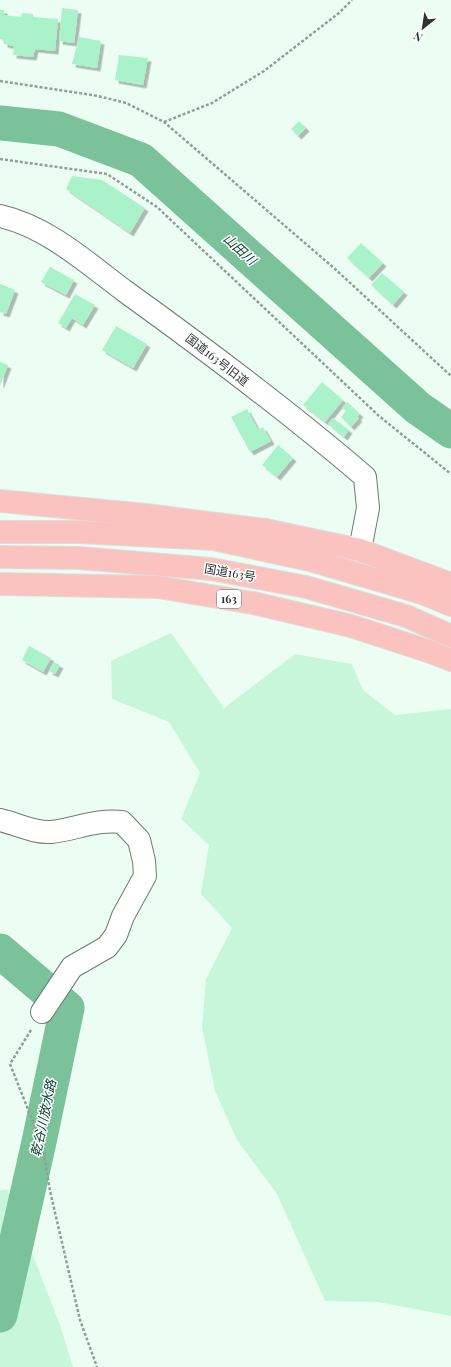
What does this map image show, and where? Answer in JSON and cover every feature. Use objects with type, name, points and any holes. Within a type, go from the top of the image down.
[{"type":"highway","points":[[0,501],[146,515],[266,530],[360,550],[451,584]]},
{"type":"highway","points":[[0,532],[79,532],[213,539],[310,560],[422,593],[451,605]]},
{"type":"highway","name":"国道163号","points":[[0,557],[79,558],[211,569],[306,587],[406,616],[451,636]]},
{"type":"highway","name":"163","points":[[0,584],[158,587],[245,602],[351,626],[451,660]]},
{"type":"street","name":"国道163号旧道","points":[[0,216],[48,235],[163,318],[322,441],[365,477],[368,508],[360,550]]},
{"type":"street","points":[[0,820],[33,830],[50,832],[107,820],[122,822],[138,840],[144,861],[145,876],[123,916],[116,935],[107,947],[72,967],[42,1012]]},
{"type":"path","points":[[164,122],[212,103],[264,71],[339,13],[352,0]]},
{"type":"path","points":[[0,82],[98,96],[126,103],[164,122],[334,268],[451,376]]},
{"type":"path","points":[[0,159],[107,174],[157,207],[379,416],[451,474]]},
{"type":"path","points":[[42,1012],[10,1064],[43,1147],[50,1191],[80,1320],[97,1367]]},
{"type":"shaded area","points":[[0,111],[42,115],[59,129],[0,137]]},
{"type":"shaded area","points":[[171,633],[224,708],[295,654],[352,664],[363,690],[395,715],[451,709],[451,1316],[378,1302],[325,1301],[277,1194],[237,1140],[215,1091],[202,1027],[206,979],[232,928],[201,894],[209,845],[181,819],[200,773],[169,722],[112,699],[111,661]]},
{"type":"shaded area","points":[[7,1189],[60,1325],[73,1367],[0,1367],[0,1191]]},
{"type":"building","points":[[62,8],[78,10],[74,43],[59,41]]},
{"type":"building","points":[[0,10],[4,10],[4,15],[21,17],[22,13],[33,14],[33,17],[58,19],[55,51],[35,49],[33,57],[13,55],[14,46],[4,44],[4,40],[0,39]]},
{"type":"building","points":[[79,37],[101,41],[97,68],[72,64]]},
{"type":"building","points":[[119,55],[148,58],[143,85],[115,80]]},
{"type":"building","points":[[299,121],[306,128],[298,136],[291,129]]},
{"type":"building","points":[[72,176],[102,180],[145,208],[130,233],[66,189]]},
{"type":"building","points":[[361,243],[383,263],[369,278],[347,258]]},
{"type":"building","points":[[50,267],[74,280],[66,295],[41,282]]},
{"type":"building","points":[[382,273],[404,292],[393,305],[371,285]]},
{"type":"building","points":[[0,284],[15,290],[6,314],[0,312]]},
{"type":"building","points":[[75,294],[95,305],[83,325],[72,318],[66,328],[58,323]]},
{"type":"building","points":[[116,326],[147,344],[133,368],[102,350]]},
{"type":"building","points":[[0,362],[8,365],[0,386]]},
{"type":"building","points":[[322,382],[343,400],[325,422],[303,405]]},
{"type":"building","points":[[347,402],[360,414],[357,417],[359,418],[351,427],[341,417],[346,411],[342,408]]},
{"type":"building","points":[[247,409],[258,430],[263,427],[271,441],[250,452],[231,417]]},
{"type":"building","points":[[333,418],[349,430],[344,437],[328,424]]},
{"type":"building","points":[[278,445],[293,458],[277,477],[262,465]]},
{"type":"building","points":[[29,646],[51,658],[43,672],[22,660]]},
{"type":"building","points":[[54,662],[60,665],[55,674],[49,671]]},
{"type":"waterway","name":"山田川","points":[[0,123],[59,129],[141,160],[418,408],[451,431]]},
{"type":"waterway","name":"乾谷川放水路","points":[[0,951],[67,1008],[39,1142],[0,1315]]}]
